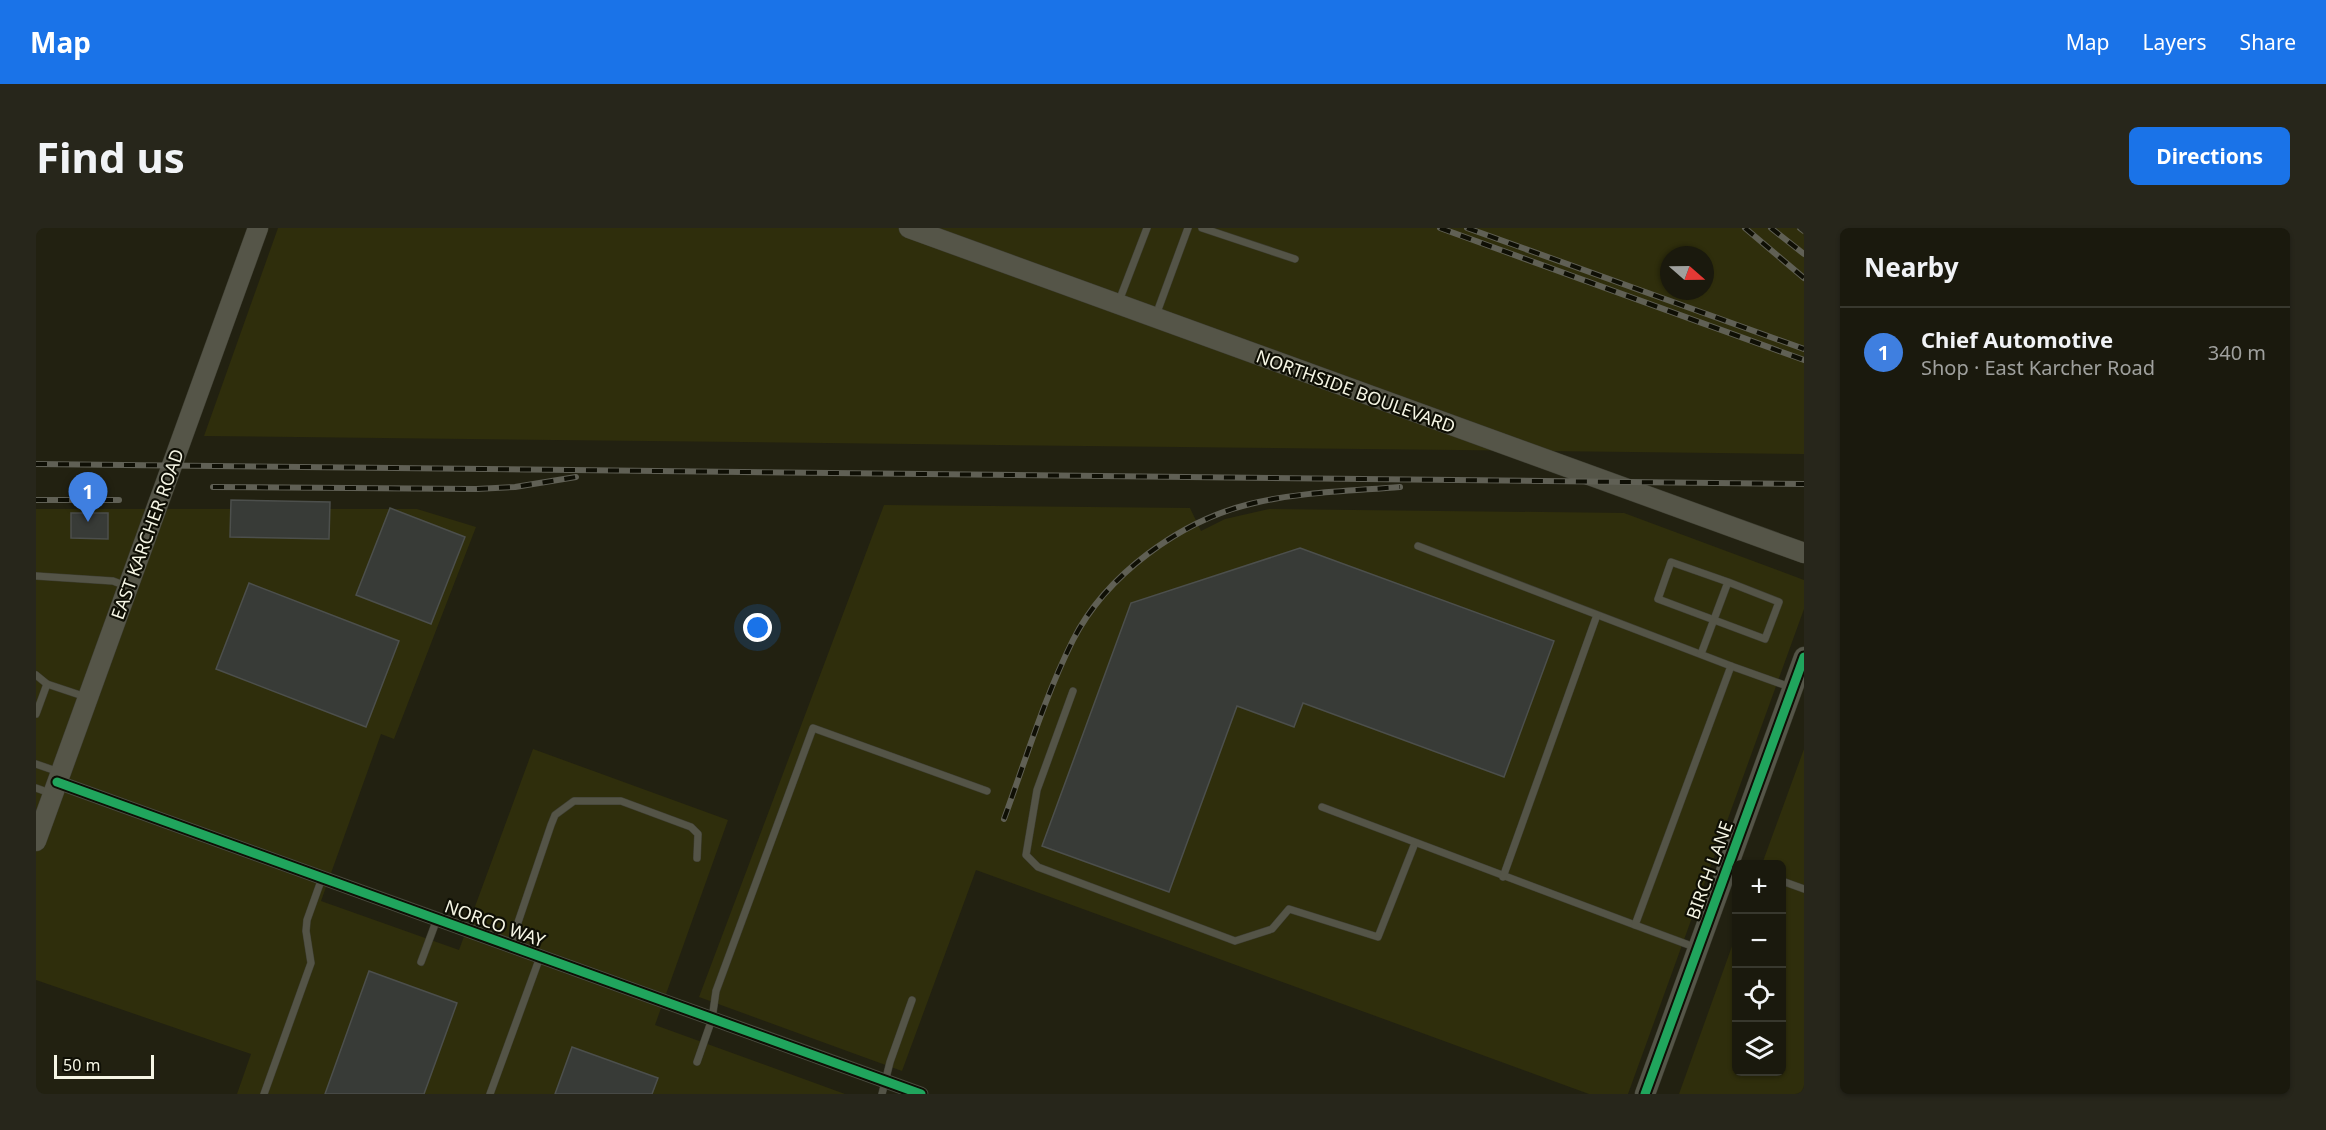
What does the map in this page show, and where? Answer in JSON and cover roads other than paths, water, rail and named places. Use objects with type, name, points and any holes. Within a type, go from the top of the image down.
[{"type":"main road","name":"EAST KARCHER ROAD","points":[[36,841],[52,784],[88,697],[258,228]]},
{"type":"main road","name":"NORTHSIDE BOULEVARD","points":[[909,228],[1804,553]]},
{"type":"main road","name":"BIRCH LANE","points":[[1734,860],[1804,657]]},
{"type":"main road","name":"BIRCH LANE","points":[[1645,1094],[1698,948],[1732,865]]},
{"type":"street","name":"NORCO WAY","points":[[52,784],[510,945],[712,1019],[884,1088],[921,1094]]},
{"type":"lane","points":[[1117,304],[1147,228]]},
{"type":"lane","points":[[1155,318],[1188,228]]},
{"type":"lane","points":[[1202,228],[1295,259]]},
{"type":"lane","points":[[1418,546],[1793,688]]},
{"type":"lane","points":[[1671,562],[1728,582],[1779,602],[1765,639],[1658,599],[1671,562]]},
{"type":"lane","points":[[36,576],[113,581],[128,586]]},
{"type":"lane","points":[[1701,654],[1728,582]]},
{"type":"lane","points":[[1503,877],[1597,615]]},
{"type":"lane","points":[[1635,925],[1731,666]]},
{"type":"lane","points":[[36,675],[47,684],[88,697]]},
{"type":"lane","points":[[36,714],[47,684]]},
{"type":"lane","points":[[1073,691],[1037,790],[1026,855],[1038,867],[1235,941],[1272,929],[1289,909],[1378,937],[1415,843]]},
{"type":"lane","points":[[697,1062],[712,1019],[716,991],[813,728],[987,791]]},
{"type":"lane","points":[[36,764],[52,784]]},
{"type":"lane","points":[[510,945],[555,815],[574,801],[621,801],[691,827],[698,834],[697,858]]},
{"type":"lane","points":[[1322,807],[1503,877],[1698,948]]},
{"type":"lane","points":[[264,1094],[311,963],[306,931],[307,920],[322,878]]},
{"type":"lane","points":[[1786,882],[1804,889]]},
{"type":"lane","points":[[422,962],[437,919]]},
{"type":"lane","points":[[490,1094],[540,957]]},
{"type":"lane","points":[[884,1088],[890,1062],[912,1000]]},
{"type":"railway","points":[[1440,228],[1804,360]]},
{"type":"railway","points":[[1467,228],[1804,349]]},
{"type":"railway","points":[[1745,228],[1804,278]]},
{"type":"railway","points":[[1771,228],[1804,254]]},
{"type":"railway","points":[[1800,228],[1804,231]]},
{"type":"railway","points":[[36,464],[1804,484]]},
{"type":"railway","points":[[213,487],[476,489],[515,487],[576,477]]},
{"type":"railway","points":[[1004,819],[1045,705],[1073,640],[1087,616],[1125,573],[1172,537],[1224,512],[1287,497],[1400,487]]},
{"type":"railway","points":[[36,500],[119,500]]},
{"type":"place","name":"Chief Automotive","points":[[88,522]]}]
